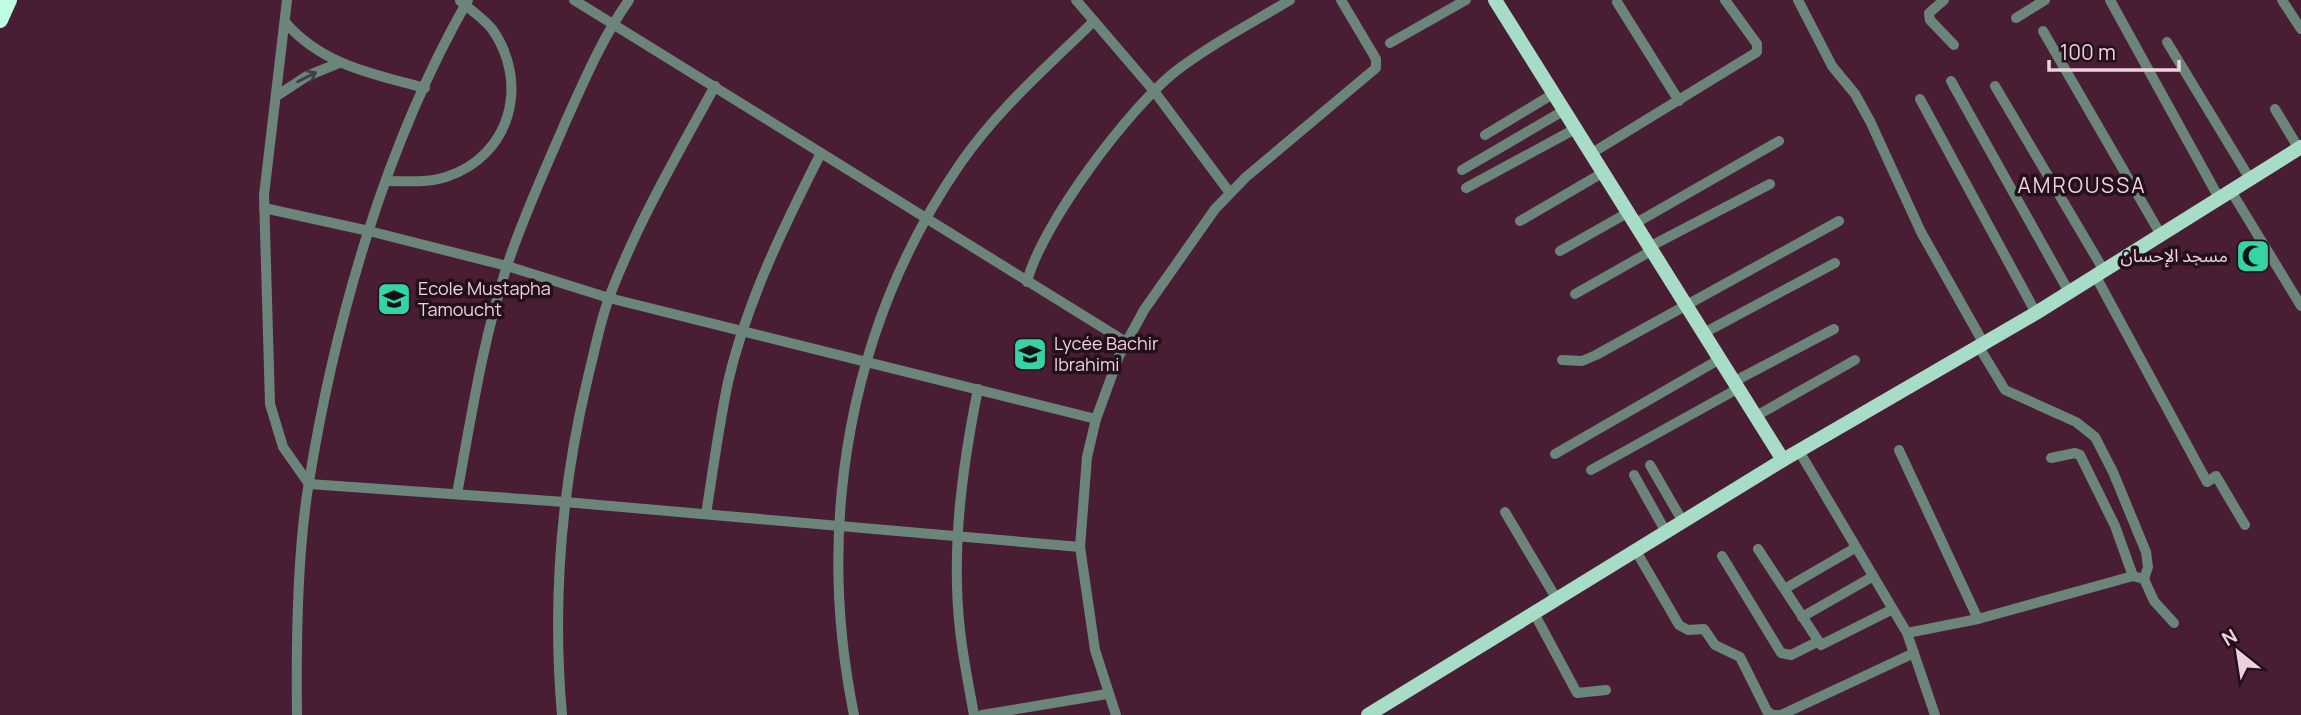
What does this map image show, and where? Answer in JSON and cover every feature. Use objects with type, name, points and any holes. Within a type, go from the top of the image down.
[{"type":"highway","points":[[0,20],[9,0]]},
{"type":"main road","points":[[1495,0],[1783,460]]},
{"type":"main road","points":[[1368,715],[1783,460],[2036,313],[2300,148]]},
{"type":"street","points":[[287,0],[264,208],[270,404],[283,447],[309,484]]},
{"type":"street","points":[[574,0],[1126,342]]},
{"type":"street","points":[[457,494],[477,388],[507,267],[537,186],[612,24],[629,0]]},
{"type":"street","points":[[1076,0],[1154,91],[1230,193]]},
{"type":"street","points":[[1027,282],[1032,259],[1070,197],[1154,91],[1193,58],[1290,0]]},
{"type":"street","points":[[1116,715],[1107,694],[1087,611],[1080,547],[1087,457],[1096,419],[1126,342],[1144,310],[1230,193],[1376,68],[1376,59],[1341,0]]},
{"type":"street","points":[[1390,43],[1466,0]]},
{"type":"street","points":[[1592,153],[1757,52],[1757,44],[1725,0]]},
{"type":"street","points":[[1798,0],[1832,66],[1855,94],[1870,121],[1922,232],[2004,390],[2076,422],[2095,437],[2113,472],[2146,552],[2148,566],[2144,579],[2154,601],[2174,624]]},
{"type":"street","points":[[1944,0],[1929,13],[1930,20],[1954,46]]},
{"type":"street","points":[[2016,18],[2045,0]]},
{"type":"street","points":[[2110,0],[2225,194],[2301,306]]},
{"type":"street","points":[[2282,0],[2297,14],[2301,29]]},
{"type":"street","points":[[297,715],[298,617],[309,484],[335,357],[369,231],[388,181],[425,88],[464,2],[490,27],[502,46],[513,83],[508,119],[490,148],[461,171],[427,181],[388,181]]},
{"type":"street","points":[[1617,2],[1679,101]]},
{"type":"street","points":[[854,715],[841,626],[838,526],[846,448],[866,360],[891,292],[927,218],[961,163],[997,117],[1094,21]]},
{"type":"street","points":[[285,22],[309,46],[339,63],[425,88]]},
{"type":"street","points":[[2043,32],[2161,234]]},
{"type":"street","points":[[2167,41],[2250,179]]},
{"type":"street","points":[[278,95],[307,76],[339,63]]},
{"type":"street","points":[[1951,82],[2069,292]]},
{"type":"street","points":[[562,715],[556,624],[565,502],[582,401],[609,298],[662,181],[715,86]]},
{"type":"street","points":[[1995,86],[2099,272],[2207,482],[2216,477],[2245,525]]},
{"type":"street","points":[[1485,135],[1553,94]]},
{"type":"street","points":[[1920,99],[2036,313]]},
{"type":"street","points":[[2275,108],[2300,148]]},
{"type":"street","points":[[1462,170],[1563,111]]},
{"type":"street","points":[[1466,188],[1575,129]]},
{"type":"street","points":[[1560,251],[1779,141]]},
{"type":"street","points":[[706,514],[729,381],[743,330],[781,233],[821,153]]},
{"type":"street","points":[[1520,221],[1604,172]]},
{"type":"street","points":[[1575,294],[1652,248],[1770,184]]},
{"type":"street","points":[[264,208],[369,231],[507,267],[609,298],[1096,419]]},
{"type":"street","points":[[1562,359],[1582,360],[1596,355],[1839,221]]},
{"type":"street","points":[[1702,334],[1835,263]]},
{"type":"street","points":[[1591,470],[1834,330]]},
{"type":"street","points":[[1555,454],[1720,359]]},
{"type":"street","points":[[1756,416],[1855,360]]},
{"type":"street","points":[[974,715],[960,630],[958,536],[964,471],[978,389]]},
{"type":"street","points":[[1899,450],[1978,619]]},
{"type":"street","points":[[1799,452],[1907,633],[1935,715]]},
{"type":"street","points":[[2051,458],[2075,453],[2080,455],[2115,527],[2133,576]]},
{"type":"street","points":[[1650,465],[1684,522]]},
{"type":"street","points":[[1634,475],[1666,532]]},
{"type":"street","points":[[309,484],[565,502],[1080,547]]},
{"type":"street","points":[[1505,512],[1556,598]]},
{"type":"street","points":[[1786,588],[1855,548]]},
{"type":"street","points":[[1758,549],[1786,588],[1817,642],[1825,645],[1892,610]]},
{"type":"street","points":[[1636,551],[1679,625],[1688,630],[1704,629],[1715,645],[1740,657],[1772,715],[1782,715],[1914,653]]},
{"type":"street","points":[[1722,556],[1784,655],[1817,642]]},
{"type":"street","points":[[1907,633],[1978,619],[2133,576],[2144,579]]},
{"type":"street","points":[[1802,617],[1872,577]]},
{"type":"street","points":[[1534,614],[1577,693],[1606,690]]},
{"type":"street","points":[[982,715],[1107,694]]},
{"type":"place","name":"مسجد الإحسان","points":[[2253,256]]},
{"type":"place","name":"Ecole Mustapha Tamoucht","points":[[394,299]]},
{"type":"place","name":"Lycée Bachir Ibrahimi","points":[[1030,354]]},
{"type":"district","name":"AMROUSSA","points":[[2082,186]]}]
